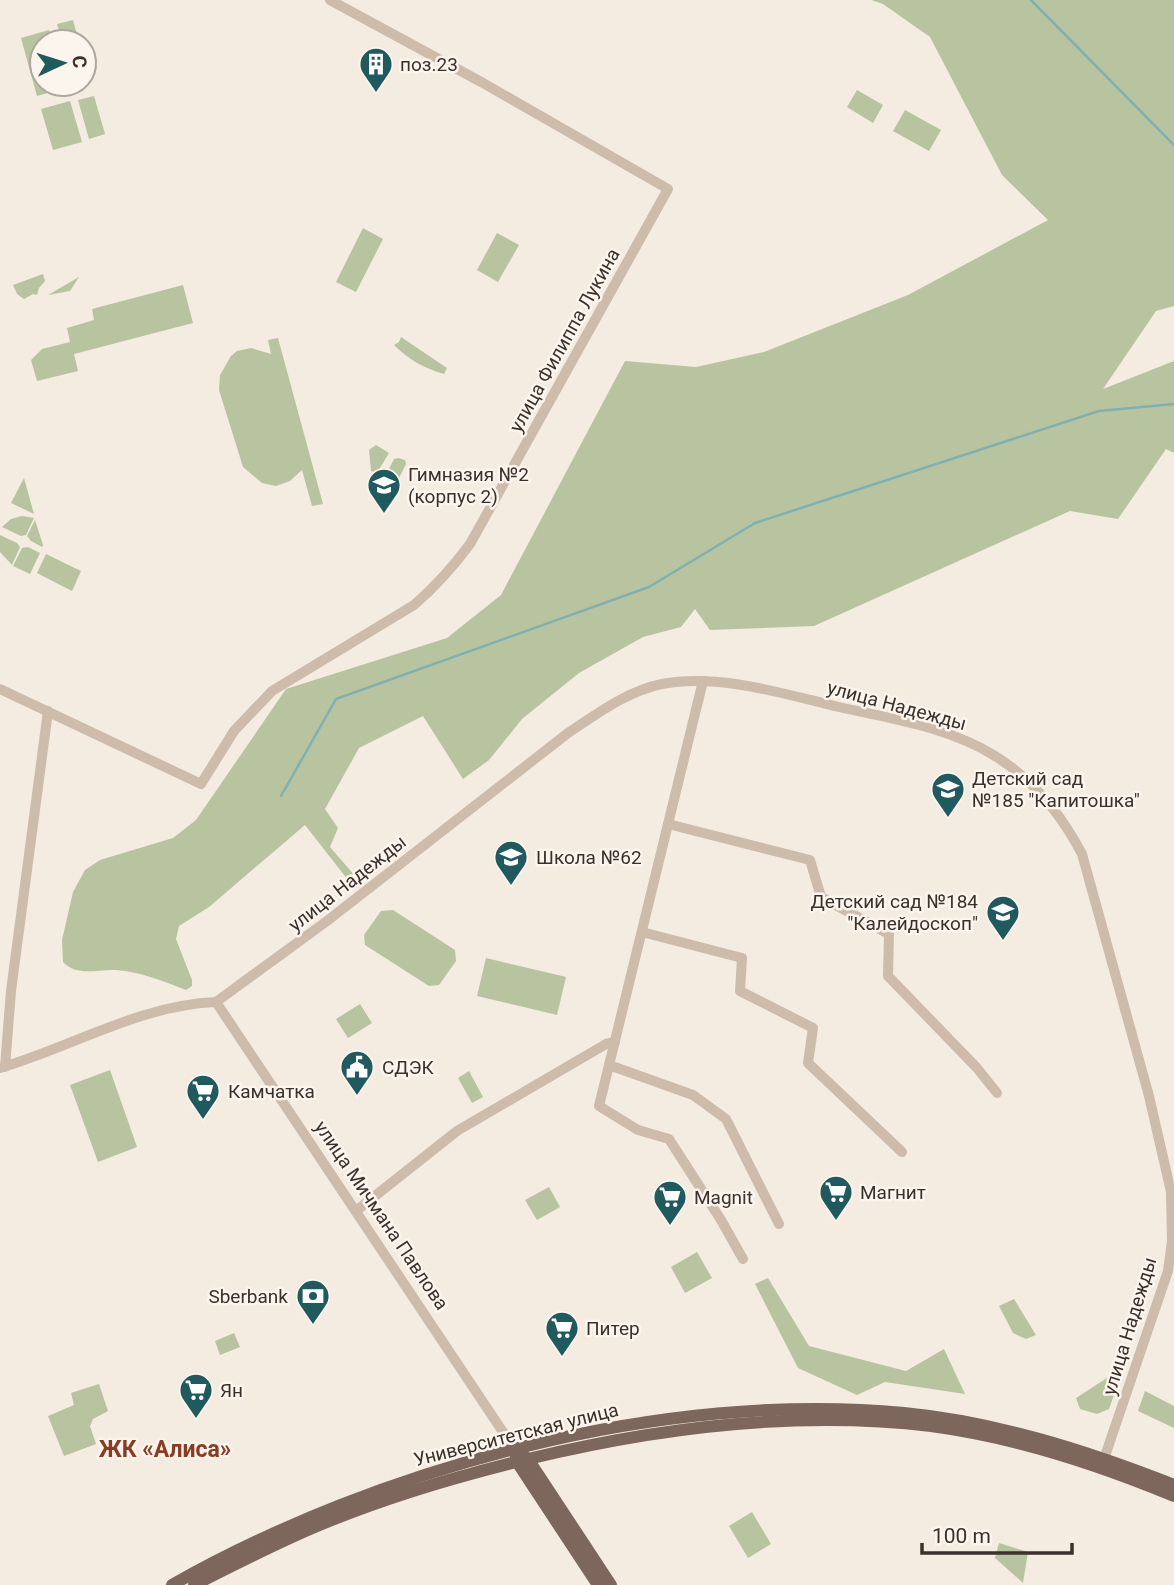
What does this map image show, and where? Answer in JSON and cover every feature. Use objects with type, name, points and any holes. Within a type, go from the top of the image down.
[{"type":"main road","name":"Университетская улица","points":[[178,1583],[387,1488],[520,1457],[635,1424],[725,1413],[768,1416],[904,1413],[955,1420],[1001,1429],[1174,1485]]},
{"type":"main road","name":"улица Мичмана Павлова","points":[[520,1457],[602,1582]]},
{"type":"main road","name":"Университетская улица","points":[[1103,1464],[1174,1496]]},
{"type":"main road","name":"Университетская улица","points":[[194,1585],[264,1544]]},
{"type":"street","name":"улица Филиппа Лукина","points":[[0,689],[201,784],[234,731],[272,691],[414,605],[447,574],[470,544],[668,189],[484,83],[330,0]]},
{"type":"street","points":[[703,681],[599,1106],[638,1130],[669,1139],[743,1259]]},
{"type":"street","name":"улица Надежды","points":[[216,1002],[327,921],[568,733],[637,692],[659,685],[703,681],[771,691],[920,725],[965,740],[996,756],[1024,776],[1048,800],[1070,830],[1082,854],[1160,1136],[1171,1192],[1172,1241],[1168,1271],[1103,1464]]},
{"type":"street","points":[[48,711],[3,1068],[152,1013],[194,1003],[216,1002]]},
{"type":"street","points":[[668,824],[810,860],[821,897],[889,934],[888,976],[977,1068],[997,1093]]},
{"type":"street","points":[[642,932],[742,958],[740,991],[813,1028],[808,1063],[902,1152]]},
{"type":"street","name":"улица Мичмана Павлова","points":[[216,1002],[520,1457]]},
{"type":"street","points":[[356,1211],[457,1131],[606,1044],[615,1042]]},
{"type":"street","points":[[609,1065],[693,1095],[726,1119],[779,1224]]},
{"type":"green space","points":[[871,0],[1174,0],[1174,306],[1156,311],[1103,389],[1174,361],[1174,453],[1166,449],[1118,519],[1070,511],[814,626],[710,630],[695,609],[681,627],[643,637],[579,673],[522,719],[489,760],[463,779],[423,716],[359,748],[325,809],[338,828],[330,847],[362,884],[355,889],[305,825],[209,907],[179,926],[176,939],[192,980],[192,986],[186,990],[134,973],[116,970],[81,971],[63,962],[62,940],[73,892],[85,870],[100,860],[173,838],[196,820],[286,689],[447,638],[501,595],[625,361],[696,367],[764,352],[908,295],[1048,220],[1002,175],[930,37],[883,4]]},
{"type":"green space","points":[[73,20],[75,28],[58,28],[57,24]]},
{"type":"green space","points":[[28,36],[28,63],[21,38]]},
{"type":"green space","points":[[857,90],[883,105],[873,123],[847,107]]},
{"type":"green space","points":[[95,98],[105,134],[89,139],[78,100]]},
{"type":"green space","points":[[70,101],[82,142],[53,150],[41,109]]},
{"type":"green space","points":[[905,110],[941,130],[929,151],[893,131]]},
{"type":"green space","points":[[363,228],[383,239],[356,292],[336,282]]},
{"type":"green space","points":[[497,233],[519,245],[498,282],[477,270]]},
{"type":"green space","points":[[43,274],[45,281],[37,295],[33,294],[24,299],[17,294],[13,285]]},
{"type":"green space","points":[[79,277],[70,291],[48,295]]},
{"type":"green space","points":[[183,285],[193,323],[74,354],[78,371],[37,381],[31,360],[42,349],[70,342],[67,328],[94,320],[92,309]]},
{"type":"green space","points":[[401,337],[447,368],[444,374],[417,363],[394,345]]},
{"type":"green space","points":[[278,338],[323,504],[312,506],[302,470],[290,481],[276,486],[262,483],[243,467],[219,390],[220,375],[231,356],[237,351],[251,348],[271,354],[268,340]]},
{"type":"green space","points":[[376,445],[389,453],[377,473],[371,471],[369,450]]},
{"type":"green space","points":[[394,459],[405,460],[406,464],[398,480],[391,483],[387,473]]},
{"type":"green space","points":[[24,478],[34,514],[11,503]]},
{"type":"green space","points":[[22,516],[34,518],[26,535],[21,536],[2,527],[11,519]]},
{"type":"green space","points":[[35,520],[43,545],[42,547],[27,536]]},
{"type":"green space","points":[[0,535],[20,547],[12,565],[0,552]]},
{"type":"green space","points":[[28,547],[40,553],[30,574],[13,566],[22,548]]},
{"type":"green space","points":[[46,554],[81,571],[72,591],[37,573]]},
{"type":"green space","points":[[393,910],[455,950],[456,961],[439,985],[429,986],[365,945],[364,935],[381,911]]},
{"type":"green space","points":[[486,958],[566,977],[557,1015],[477,996]]},
{"type":"green space","points":[[360,1004],[372,1023],[348,1038],[336,1019]]},
{"type":"green space","points":[[110,1070],[137,1147],[98,1162],[70,1085]]},
{"type":"green space","points":[[469,1071],[483,1097],[472,1103],[458,1078]]},
{"type":"green space","points":[[549,1187],[560,1207],[537,1220],[525,1200]]},
{"type":"green space","points":[[697,1252],[712,1278],[685,1293],[671,1267]]},
{"type":"green space","points":[[768,1278],[809,1346],[906,1371],[944,1349],[965,1394],[885,1382],[857,1395],[798,1368],[755,1284]]},
{"type":"green space","points":[[1014,1299],[1036,1335],[1026,1339],[1013,1333],[999,1306]]},
{"type":"green space","points":[[234,1333],[240,1347],[220,1355],[215,1341]]},
{"type":"green space","points":[[1124,1367],[1109,1409],[1097,1414],[1080,1409],[1076,1398]]},
{"type":"green space","points":[[99,1384],[108,1411],[93,1419],[90,1426],[96,1444],[64,1456],[48,1416],[74,1405],[71,1393]]},
{"type":"green space","points":[[1145,1391],[1174,1406],[1174,1428],[1138,1411]]},
{"type":"green space","points":[[752,1512],[771,1544],[748,1558],[729,1526]]},
{"type":"green space","points":[[999,1543],[1028,1552],[1023,1583],[995,1558]]},
{"type":"waterway","points":[[1031,0],[1174,145]]},
{"type":"waterway","points":[[281,796],[336,699],[649,587],[755,523],[1099,411],[1174,404]]},
{"type":"place","name":"поз.23","points":[[376,94]]},
{"type":"place","name":"Гимназия №2 (корпус 2)","points":[[384,515]]},
{"type":"place","name":"Детский сад №185 \"Капитошка\"","points":[[948,819]]},
{"type":"place","name":"Школа №62","points":[[511,887]]},
{"type":"place","name":"Детский сад №184 \"Калейдоскоп\"","points":[[1003,942]]},
{"type":"place","name":"СДЭК","points":[[357,1097]]},
{"type":"place","name":"Камчатка","points":[[203,1121]]},
{"type":"place","name":"Магнит","points":[[836,1222]]},
{"type":"place","name":"Magnit","points":[[670,1227]]},
{"type":"place","name":"Sberbank","points":[[313,1326]]},
{"type":"place","name":"Питер","points":[[562,1358]]},
{"type":"place","name":"Ян","points":[[196,1420]]},
{"type":"district","name":"ЖК «Алиса»","points":[[165,1449]]}]
